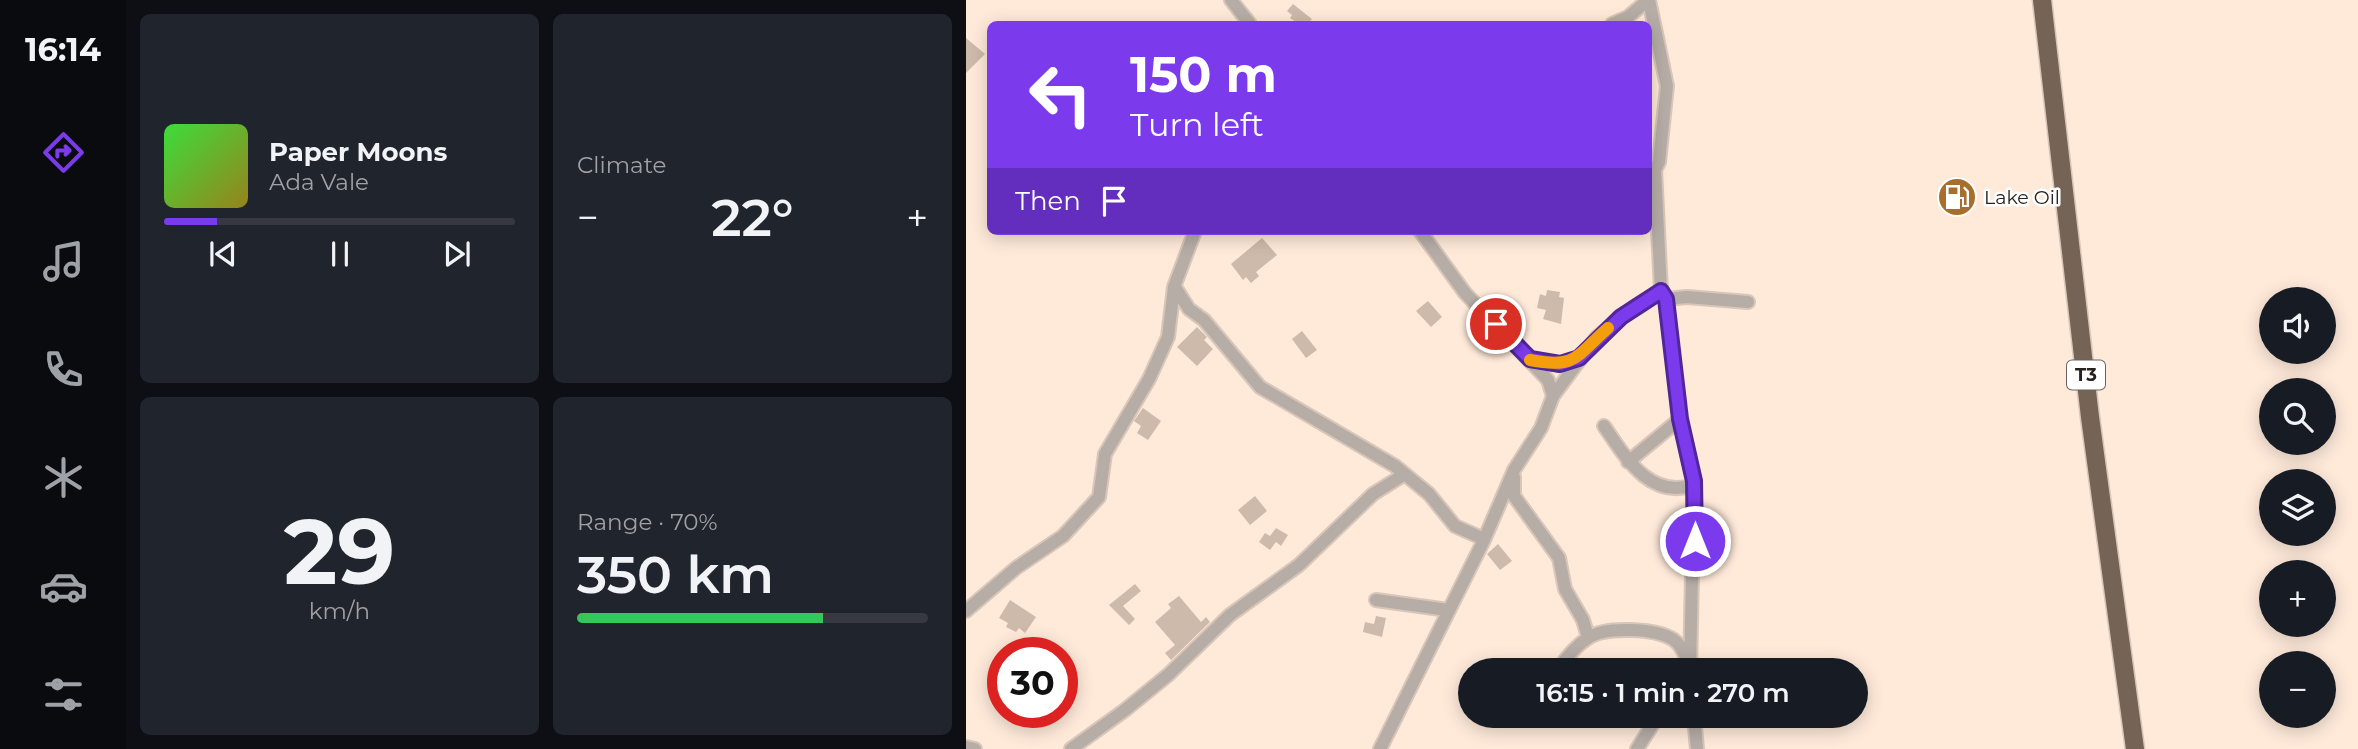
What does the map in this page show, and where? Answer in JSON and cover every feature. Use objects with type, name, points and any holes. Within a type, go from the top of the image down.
[{"type":"highway","name":"T3","points":[[2042,0],[2091,417],[2135,749]]},
{"type":"street","points":[[1231,0],[1248,21]]},
{"type":"street","points":[[1619,21],[1648,0],[1667,86],[1659,163],[1652,169],[1680,419],[1694,485],[1695,541],[1689,658]]},
{"type":"street","points":[[966,611],[1016,568],[1063,536],[1098,497],[1105,454],[1149,379],[1168,337],[1174,287],[1194,235]]},
{"type":"street","points":[[1423,235],[1459,285],[1548,380],[1553,396]]},
{"type":"street","points":[[1174,287],[1189,309],[1204,320],[1260,387],[1405,474],[1429,495],[1455,526],[1484,539]]},
{"type":"street","points":[[1380,749],[1484,539],[1514,470],[1541,428],[1553,396],[1579,358],[1608,327],[1634,307],[1664,295],[1748,302]]},
{"type":"street","points":[[1530,359],[1560,364],[1579,358]]},
{"type":"street","points":[[1628,461],[1680,419]]},
{"type":"street","points":[[1604,426],[1628,461],[1660,487],[1679,490],[1694,485]]},
{"type":"street","points":[[1514,470],[1514,496],[1559,558],[1565,589],[1579,611],[1588,638]]},
{"type":"street","points":[[1071,749],[1168,675],[1230,615],[1298,565],[1373,494],[1405,474]]},
{"type":"street","points":[[1376,600],[1448,610]]},
{"type":"street","points":[[1567,658],[1588,638],[1629,630],[1652,631],[1676,641],[1685,658]]},
{"type":"street","points":[[1637,749],[1650,728]]},
{"type":"street","points":[[1695,728],[1696,749]]},
{"type":"street","points":[[966,747],[975,749]]},
{"type":"building","points":[[1293,4],[1312,19],[1294,21],[1287,11]]},
{"type":"building","points":[[966,38],[985,54],[966,73]]},
{"type":"building","points":[[1262,238],[1277,255],[1256,272],[1259,276],[1251,283],[1246,277],[1243,280],[1231,264]]},
{"type":"building","points":[[1547,290],[1560,292],[1559,297],[1564,298],[1561,324],[1543,319],[1546,310],[1537,308],[1540,294],[1546,296]]},
{"type":"building","points":[[1428,301],[1442,317],[1431,327],[1416,311]]},
{"type":"building","points":[[1197,327],[1207,337],[1204,340],[1213,349],[1197,366],[1177,347]]},
{"type":"building","points":[[1302,331],[1317,350],[1306,358],[1292,339]]},
{"type":"building","points":[[1143,408],[1161,421],[1148,440],[1137,433],[1141,426],[1134,421]]},
{"type":"building","points":[[1255,496],[1267,511],[1250,525],[1238,510]]},
{"type":"building","points":[[1276,528],[1288,535],[1281,546],[1276,542],[1270,550],[1259,542],[1265,533],[1270,536]]},
{"type":"building","points":[[1498,544],[1512,561],[1500,570],[1487,554]]},
{"type":"building","points":[[1135,584],[1141,591],[1123,606],[1135,619],[1129,625],[1109,605]]},
{"type":"building","points":[[1179,596],[1201,622],[1206,617],[1210,622],[1171,660],[1165,653],[1175,645],[1155,622],[1171,608],[1168,604]]},
{"type":"building","points":[[1010,600],[1036,617],[1025,633],[1019,628],[1016,632],[1006,627],[1008,623],[999,618]]},
{"type":"building","points":[[1376,616],[1386,618],[1382,637],[1363,632],[1365,622],[1374,624]]},
{"type":"slow traffic","points":[[1530,360],[1569,363],[1579,358],[1608,328]]},
{"type":"place","name":"Lake Oil","points":[[1957,197]]},
{"type":"route","points":[[1496,324],[1530,359],[1569,363],[1579,358],[1596,338],[1634,307],[1661,291],[1666,299],[1680,419],[1694,481],[1695,541]]}]
